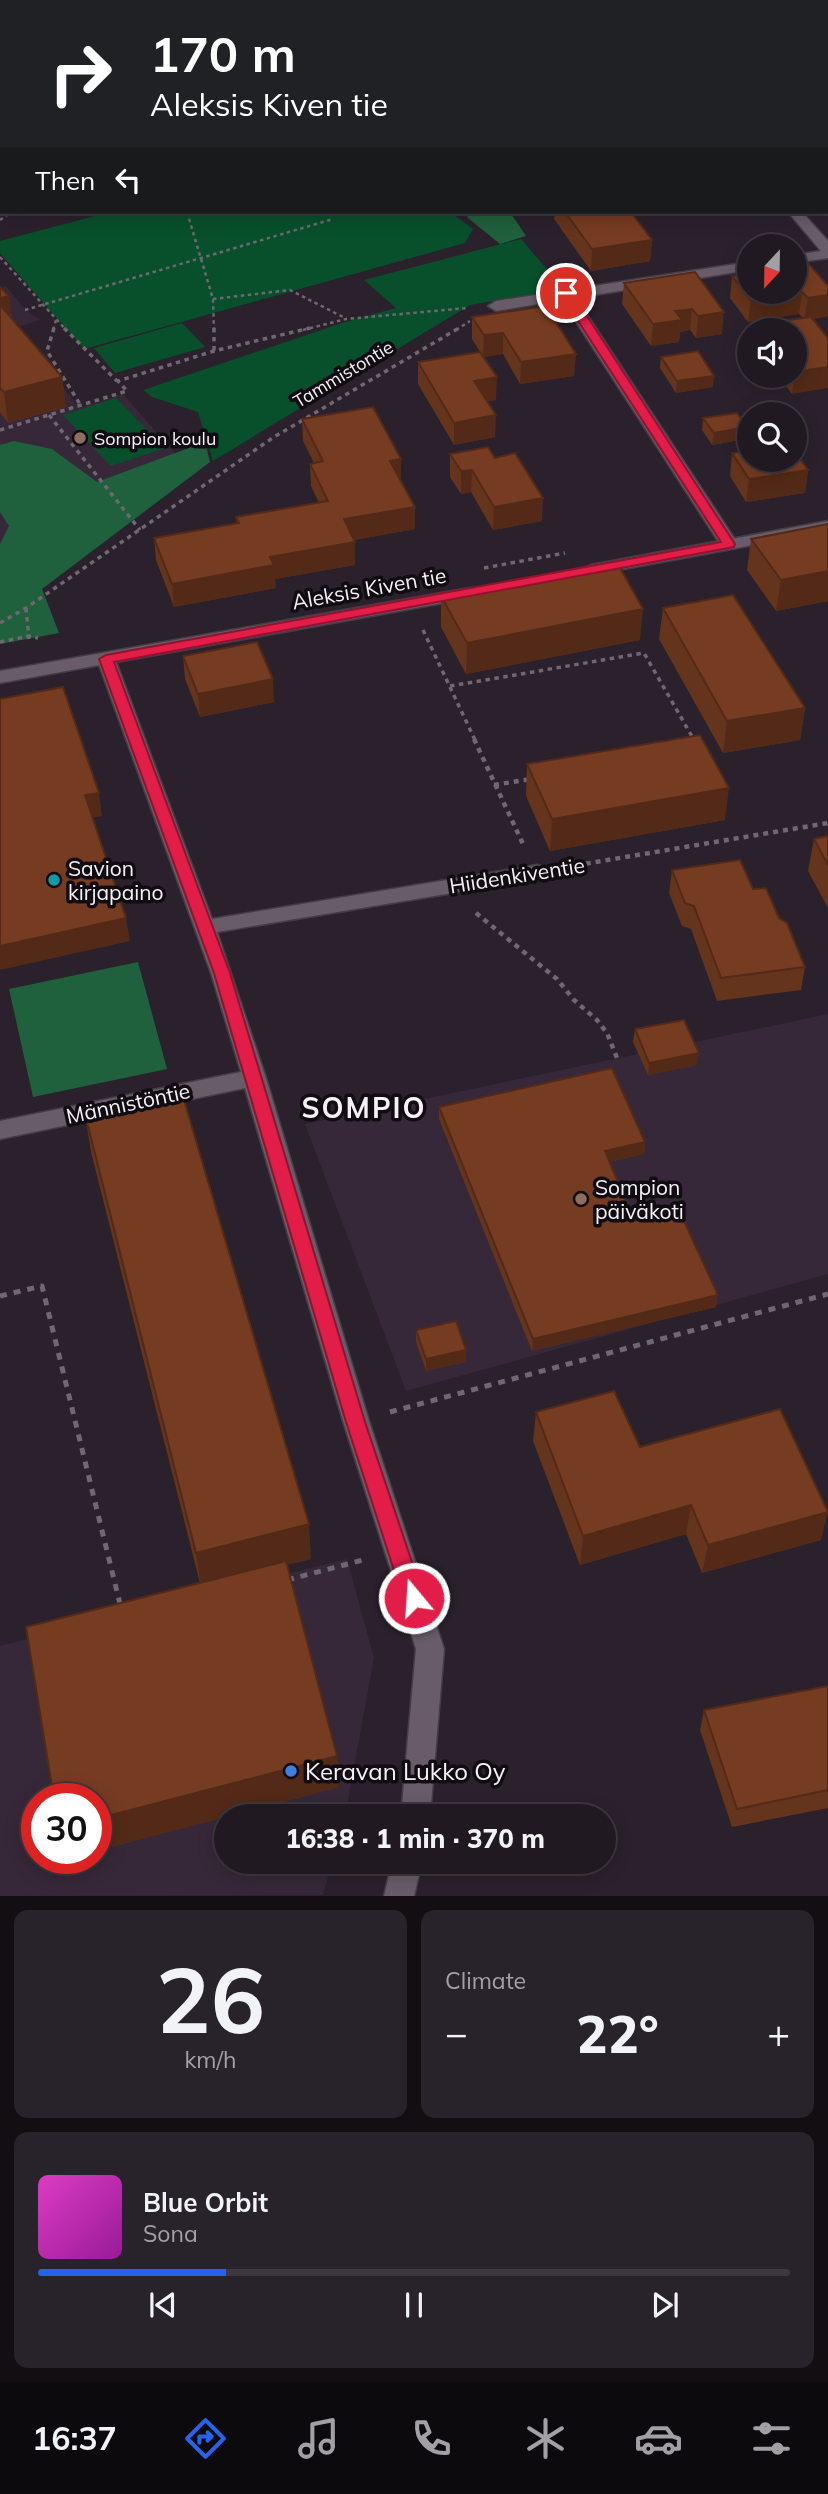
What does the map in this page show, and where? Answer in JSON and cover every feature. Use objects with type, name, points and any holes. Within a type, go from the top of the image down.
[{"type":"street","points":[[797,214],[828,252],[807,256]]},
{"type":"street","points":[[496,306],[737,268]]},
{"type":"street","points":[[566,293],[729,544]]},
{"type":"street","points":[[570,574],[828,526]]},
{"type":"street","name":"Aleksis Kiven tie","points":[[0,677],[490,589]]},
{"type":"street","points":[[106,659],[206,927],[255,1078],[356,1422],[430,1649],[417,1804]]},
{"type":"street","name":"Hiidenkiventie","points":[[206,927],[537,872]]},
{"type":"street","name":"Männistöntie","points":[[0,1130],[255,1078]]},
{"type":"street","points":[[399,1895],[404,1874]]},
{"type":"path","points":[[188,214],[213,299],[214,351]]},
{"type":"path","points":[[25,310],[333,219]]},
{"type":"path","points":[[0,257],[41,305],[127,391],[0,430]]},
{"type":"path","points":[[213,299],[290,290],[346,319]]},
{"type":"path","points":[[118,381],[214,351],[346,319],[496,306]]},
{"type":"path","name":"Tammistontie","points":[[0,623],[26,608],[274,437],[496,306]]},
{"type":"path","points":[[56,320],[47,351],[81,406]]},
{"type":"path","points":[[49,415],[140,530]]},
{"type":"path","points":[[411,604],[537,872]]},
{"type":"path","points":[[26,608],[30,649]]},
{"type":"path","points":[[450,685],[644,653],[699,748]]},
{"type":"path","points":[[494,785],[535,778]]},
{"type":"path","name":"Hiidenkiventie","points":[[537,872],[828,823]]},
{"type":"path","points":[[441,888],[497,928],[510,943],[556,979],[607,1032],[617,1058]]},
{"type":"path","points":[[0,1296],[42,1286],[121,1610]]},
{"type":"path","points":[[356,1422],[828,1294]]},
{"type":"path","points":[[273,1584],[367,1559]]},
{"type":"shaded area","name":"Sompion koulu","points":[[6,286],[25,310],[40,320],[18,327],[79,408],[123,394],[187,467],[0,607],[0,288]]},
{"type":"shaded area","name":"Sompion päiväkoti","points":[[828,1014],[828,1274],[406,1391],[305,1124]]},
{"type":"shaded area","points":[[347,1559],[374,1658],[347,1804],[214,1804],[214,1874],[329,1874],[323,1895],[0,1896],[0,1646]]},
{"type":"green space","points":[[102,214],[453,214],[473,229],[465,243],[84,349],[0,253],[0,241]]},
{"type":"green space","points":[[467,214],[511,214],[526,236],[500,244]]},
{"type":"green space","points":[[521,239],[564,289],[470,305],[213,461],[198,412],[152,397],[143,390],[342,323],[396,308],[364,280]]},
{"type":"green space","points":[[182,323],[205,347],[115,373],[94,348]]},
{"type":"green space","points":[[116,398],[165,448],[111,466],[63,415]]},
{"type":"green space","points":[[14,441],[52,449],[97,482],[205,442],[210,462],[42,589],[59,633],[0,644],[0,544],[9,526],[0,512],[0,445]]},
{"type":"green space","points":[[138,962],[167,1069],[33,1097],[9,989]]},
{"type":"building","points":[[566,214],[632,214],[652,240],[592,249]]},
{"type":"building","points":[[807,264],[828,286],[828,295],[807,297]]},
{"type":"building","points":[[695,272],[724,312],[698,316],[692,309],[675,311],[682,320],[653,324],[624,283]]},
{"type":"building","points":[[0,287],[9,296],[0,298]]},
{"type":"building","points":[[0,305],[62,377],[4,392],[0,388]]},
{"type":"building","points":[[546,306],[576,354],[521,362],[503,333],[484,335],[472,317]]},
{"type":"building","points":[[811,317],[828,338],[828,367],[807,370],[807,318],[804,318]]},
{"type":"building","points":[[698,351],[714,376],[677,381],[661,357]]},
{"type":"building","points":[[480,352],[497,377],[474,381],[496,415],[454,423],[418,362]]},
{"type":"building","points":[[373,407],[401,459],[390,461],[415,507],[344,519],[355,542],[270,557],[274,565],[172,584],[154,538],[239,523],[236,517],[328,501],[310,464],[323,461],[302,419]]},
{"type":"building","points":[[737,413],[737,429],[714,433],[703,418]]},
{"type":"building","points":[[488,447],[495,458],[515,453],[543,498],[494,507],[472,470],[461,471],[450,454]]},
{"type":"building","points":[[744,472],[795,472],[749,479]]},
{"type":"building","points":[[828,524],[828,571],[781,580],[751,539]]},
{"type":"building","points":[[618,564],[643,609],[467,643],[441,596]]},
{"type":"building","points":[[733,595],[805,708],[727,721],[663,608]]},
{"type":"building","points":[[257,642],[273,679],[198,694],[183,656]]},
{"type":"building","name":"Savion kirjapaino","points":[[63,687],[99,793],[85,795],[126,918],[0,946],[0,699]]},
{"type":"building","points":[[700,735],[729,788],[552,819],[527,764]]},
{"type":"building","points":[[828,836],[828,865],[814,839]]},
{"type":"building","points":[[740,860],[753,889],[766,888],[779,918],[787,923],[805,967],[721,978],[694,906],[685,903],[672,870]]},
{"type":"building","points":[[684,1020],[699,1053],[649,1063],[635,1029]]},
{"type":"building","points":[[612,1068],[645,1142],[605,1151],[634,1221],[679,1210],[718,1295],[533,1339],[439,1107]]},
{"type":"building","points":[[182,1093],[309,1524],[196,1553],[85,1114]]},
{"type":"building","points":[[456,1321],[466,1350],[426,1359],[416,1330]]},
{"type":"building","points":[[614,1391],[640,1447],[780,1409],[828,1512],[708,1545],[691,1505],[583,1536],[536,1412]]},
{"type":"building","points":[[286,1561],[337,1756],[112,1815],[112,1783],[51,1783],[26,1627]]},
{"type":"building","points":[[828,1686],[828,1790],[737,1809],[704,1710]]},
{"type":"place","name":"Sompion koulu","points":[[80,438]]},
{"type":"place","name":"Savion kirjapaino","points":[[54,880]]},
{"type":"place","name":"Sompion päiväkoti","points":[[581,1199]]},
{"type":"place","name":"Keravan Lukko Oy","points":[[291,1771]]},
{"type":"district","name":"SOMPIO","points":[[364,1107]]},
{"type":"route","points":[[414,1598],[356,1422],[222,973],[106,659],[729,544],[566,293]]}]
